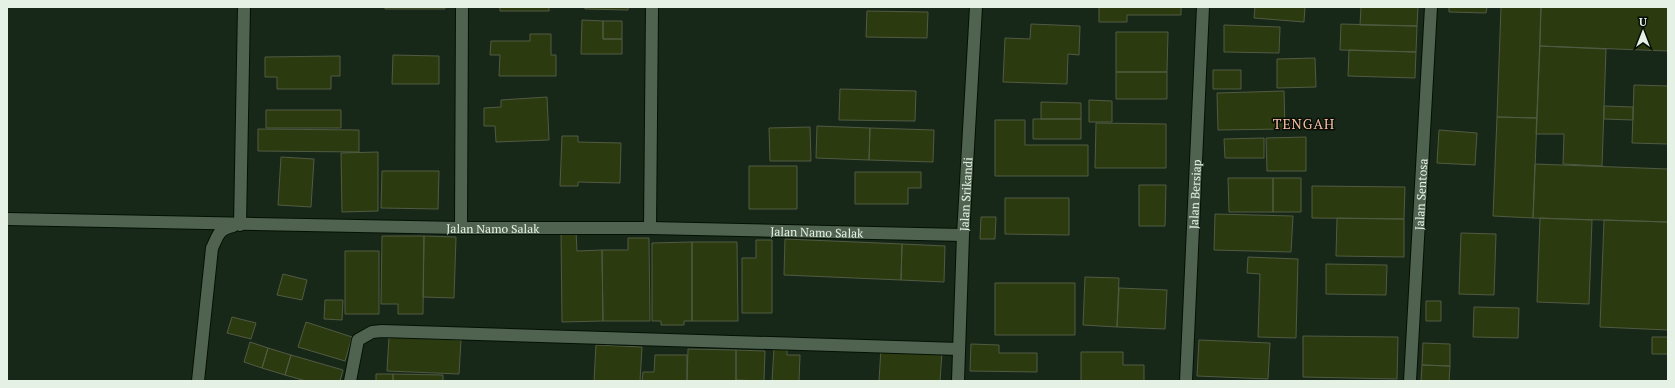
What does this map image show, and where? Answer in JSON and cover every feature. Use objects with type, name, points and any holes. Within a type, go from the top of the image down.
[{"type":"street","points":[[198,381],[212,248],[219,234],[224,228],[240,225],[244,7]]},
{"type":"street","points":[[461,228],[462,7]]},
{"type":"street","points":[[650,228],[652,7]]},
{"type":"street","name":"Jalan Srikandi","points":[[958,381],[963,235],[976,7]]},
{"type":"street","name":"Jalan Bersiap","points":[[1186,381],[1203,7]]},
{"type":"street","name":"Jalan Sentosa","points":[[1410,381],[1431,7]]},
{"type":"street","name":"Jalan Namo Salak","points":[[7,220],[461,228],[650,228],[963,235]]},
{"type":"street","points":[[350,381],[358,340],[372,332],[382,331],[959,349]]},
{"type":"building","points":[[385,7],[445,7],[445,9],[385,9]]},
{"type":"building","points":[[500,7],[549,7],[549,11],[500,11]]},
{"type":"building","points":[[585,7],[628,7],[628,10],[585,9]]},
{"type":"building","points":[[1099,7],[1181,7],[1181,15],[1127,15],[1127,22],[1099,22]]},
{"type":"building","points":[[1255,7],[1305,7],[1304,22],[1254,18]]},
{"type":"building","points":[[1361,7],[1418,7],[1417,26],[1360,25]]},
{"type":"building","points":[[1449,7],[1487,7],[1486,13],[1449,12]]},
{"type":"building","points":[[1501,7],[1541,7],[1537,118],[1497,117]]},
{"type":"building","points":[[1541,7],[1668,7],[1668,51],[1540,46]]},
{"type":"building","points":[[867,11],[928,12],[927,38],[866,37]]},
{"type":"building","points":[[582,20],[603,21],[603,39],[622,39],[622,54],[581,54]]},
{"type":"building","points":[[603,21],[622,21],[622,39],[603,39]]},
{"type":"building","points":[[1031,24],[1080,26],[1079,55],[1068,54],[1067,84],[1003,82],[1005,38],[1030,39]]},
{"type":"building","points":[[1341,24],[1417,26],[1416,52],[1340,50]]},
{"type":"building","points":[[1224,25],[1280,27],[1279,53],[1224,52]]},
{"type":"building","points":[[1116,32],[1168,32],[1167,72],[1116,72]]},
{"type":"building","points":[[530,34],[551,34],[551,55],[556,55],[556,76],[499,76],[500,55],[490,55],[491,41],[530,41]]},
{"type":"building","points":[[1540,46],[1606,49],[1602,166],[1563,164],[1564,134],[1536,134]]},
{"type":"building","points":[[1349,50],[1416,52],[1415,78],[1348,76]]},
{"type":"building","points":[[393,55],[439,56],[439,84],[392,84]]},
{"type":"building","points":[[340,56],[340,76],[331,76],[331,89],[277,89],[277,77],[265,77],[265,57]]},
{"type":"building","points":[[1315,58],[1316,87],[1277,88],[1277,59]]},
{"type":"building","points":[[1213,70],[1241,70],[1241,89],[1213,89]]},
{"type":"building","points":[[1116,72],[1167,72],[1167,99],[1116,99]]},
{"type":"building","points":[[1634,85],[1668,86],[1668,144],[1632,143]]},
{"type":"building","points":[[840,89],[916,91],[915,121],[839,120]]},
{"type":"building","points":[[1284,91],[1285,129],[1218,130],[1217,93]]},
{"type":"building","points":[[547,97],[549,140],[496,142],[495,126],[484,126],[484,108],[501,107],[501,100]]},
{"type":"building","points":[[1089,100],[1112,101],[1112,122],[1089,122]]},
{"type":"building","points":[[1041,102],[1081,103],[1081,119],[1041,119]]},
{"type":"building","points":[[1604,106],[1633,107],[1633,120],[1604,119]]},
{"type":"building","points":[[266,110],[341,110],[341,128],[266,128]]},
{"type":"building","points":[[1497,117],[1537,118],[1533,218],[1493,216]]},
{"type":"building","points":[[1033,119],[1081,119],[1081,139],[1033,139]]},
{"type":"building","points":[[995,120],[1025,120],[1025,145],[1088,145],[1088,176],[995,176]]},
{"type":"building","points":[[1096,123],[1166,124],[1166,168],[1095,168]]},
{"type":"building","points":[[817,126],[870,128],[869,160],[816,158]]},
{"type":"building","points":[[810,127],[811,161],[770,161],[769,128]]},
{"type":"building","points":[[870,128],[934,130],[933,162],[869,160]]},
{"type":"building","points":[[258,129],[359,130],[359,152],[258,151]]},
{"type":"building","points":[[1439,130],[1477,133],[1475,165],[1437,163]]},
{"type":"building","points":[[562,136],[578,136],[578,142],[621,143],[620,183],[578,182],[578,186],[560,186]]},
{"type":"building","points":[[1306,137],[1306,171],[1267,171],[1266,138]]},
{"type":"building","points":[[1264,138],[1264,158],[1225,158],[1224,139]]},
{"type":"building","points":[[378,152],[378,211],[342,212],[341,153]]},
{"type":"building","points":[[281,157],[314,159],[311,207],[278,205]]},
{"type":"building","points":[[1535,164],[1668,169],[1668,222],[1533,218]]},
{"type":"building","points":[[749,166],[797,166],[797,209],[749,209]]},
{"type":"building","points":[[382,171],[439,171],[438,209],[381,208]]},
{"type":"building","points":[[855,172],[921,172],[921,188],[908,188],[908,204],[855,204]]},
{"type":"building","points":[[1228,178],[1273,178],[1273,212],[1229,212]]},
{"type":"building","points":[[1273,178],[1301,178],[1301,212],[1273,212]]},
{"type":"building","points":[[1139,185],[1166,185],[1165,226],[1139,226]]},
{"type":"building","points":[[1312,186],[1405,187],[1404,219],[1312,218]]},
{"type":"building","points":[[1005,198],[1069,198],[1069,235],[1005,234]]},
{"type":"building","points":[[1215,214],[1293,216],[1291,252],[1214,250]]},
{"type":"building","points":[[981,217],[996,217],[995,239],[980,239]]},
{"type":"building","points":[[1337,218],[1404,219],[1404,257],[1336,256]]},
{"type":"building","points":[[1540,218],[1592,220],[1589,304],[1537,302]]},
{"type":"building","points":[[1604,220],[1668,222],[1668,330],[1600,327]]},
{"type":"building","points":[[576,231],[577,251],[602,250],[603,321],[562,322],[561,232]]},
{"type":"building","points":[[1461,233],[1496,234],[1494,295],[1459,294]]},
{"type":"building","points":[[382,236],[424,236],[423,314],[398,314],[398,304],[381,304]]},
{"type":"building","points":[[424,236],[456,237],[454,298],[423,297]]},
{"type":"building","points":[[628,238],[649,238],[650,321],[603,321],[602,250],[628,250]]},
{"type":"building","points":[[785,239],[902,244],[901,280],[784,275]]},
{"type":"building","points":[[756,240],[772,240],[772,313],[742,313],[742,258],[756,258]]},
{"type":"building","points":[[692,242],[737,242],[738,321],[692,321]]},
{"type":"building","points":[[692,242],[692,321],[684,321],[684,325],[661,325],[661,321],[652,321],[652,243]]},
{"type":"building","points":[[902,244],[945,246],[944,282],[901,280]]},
{"type":"building","points":[[345,251],[379,251],[379,314],[345,314]]},
{"type":"building","points":[[1248,257],[1298,259],[1296,338],[1258,337],[1260,274],[1247,273]]},
{"type":"building","points":[[1326,264],[1387,265],[1386,295],[1326,294]]},
{"type":"building","points":[[283,274],[307,280],[302,300],[277,295]]},
{"type":"building","points":[[1085,277],[1119,278],[1117,327],[1083,325]]},
{"type":"building","points":[[995,283],[1075,283],[1075,335],[995,335]]},
{"type":"building","points":[[1119,288],[1167,290],[1165,329],[1117,327]]},
{"type":"building","points":[[325,300],[343,300],[342,320],[324,319]]},
{"type":"building","points":[[1426,301],[1441,301],[1441,321],[1426,321]]},
{"type":"building","points":[[1474,307],[1519,308],[1518,338],[1473,337]]},
{"type":"building","points":[[232,317],[256,323],[251,339],[227,333]]},
{"type":"building","points":[[306,322],[352,337],[345,361],[298,347]]},
{"type":"building","points":[[1303,336],[1398,337],[1397,379],[1303,377]]},
{"type":"building","points":[[389,337],[461,340],[459,374],[387,371]]},
{"type":"building","points":[[1652,337],[1668,337],[1668,354],[1652,354]]},
{"type":"building","points":[[1199,340],[1270,343],[1268,379],[1197,376]]},
{"type":"building","points":[[250,342],[268,348],[262,368],[244,362]]},
{"type":"building","points":[[1423,343],[1450,344],[1450,366],[1422,365]]},
{"type":"building","points":[[971,344],[999,345],[999,353],[1037,353],[1037,372],[970,371]]},
{"type":"building","points":[[596,345],[642,347],[640,381],[594,381]]},
{"type":"building","points":[[268,348],[291,355],[285,375],[262,368]]},
{"type":"building","points":[[774,348],[787,349],[787,355],[800,355],[799,381],[772,381]]},
{"type":"building","points":[[881,348],[942,352],[940,381],[879,381]]},
{"type":"building","points":[[688,349],[736,350],[736,381],[687,381]]},
{"type":"building","points":[[736,350],[765,351],[764,381],[736,380]]},
{"type":"building","points":[[1081,352],[1123,352],[1123,365],[1144,365],[1144,381],[1081,381]]},
{"type":"building","points":[[291,355],[343,370],[340,381],[306,381],[285,375]]},
{"type":"building","points":[[655,355],[687,355],[687,381],[642,381],[643,372],[654,372]]},
{"type":"building","points":[[1422,365],[1450,366],[1449,381],[1421,381]]},
{"type":"building","points":[[376,374],[393,374],[393,381],[376,381]]},
{"type":"building","points":[[393,374],[443,375],[443,381],[393,381]]},
{"type":"district","name":"TENGAH","points":[[1304,123]]}]
